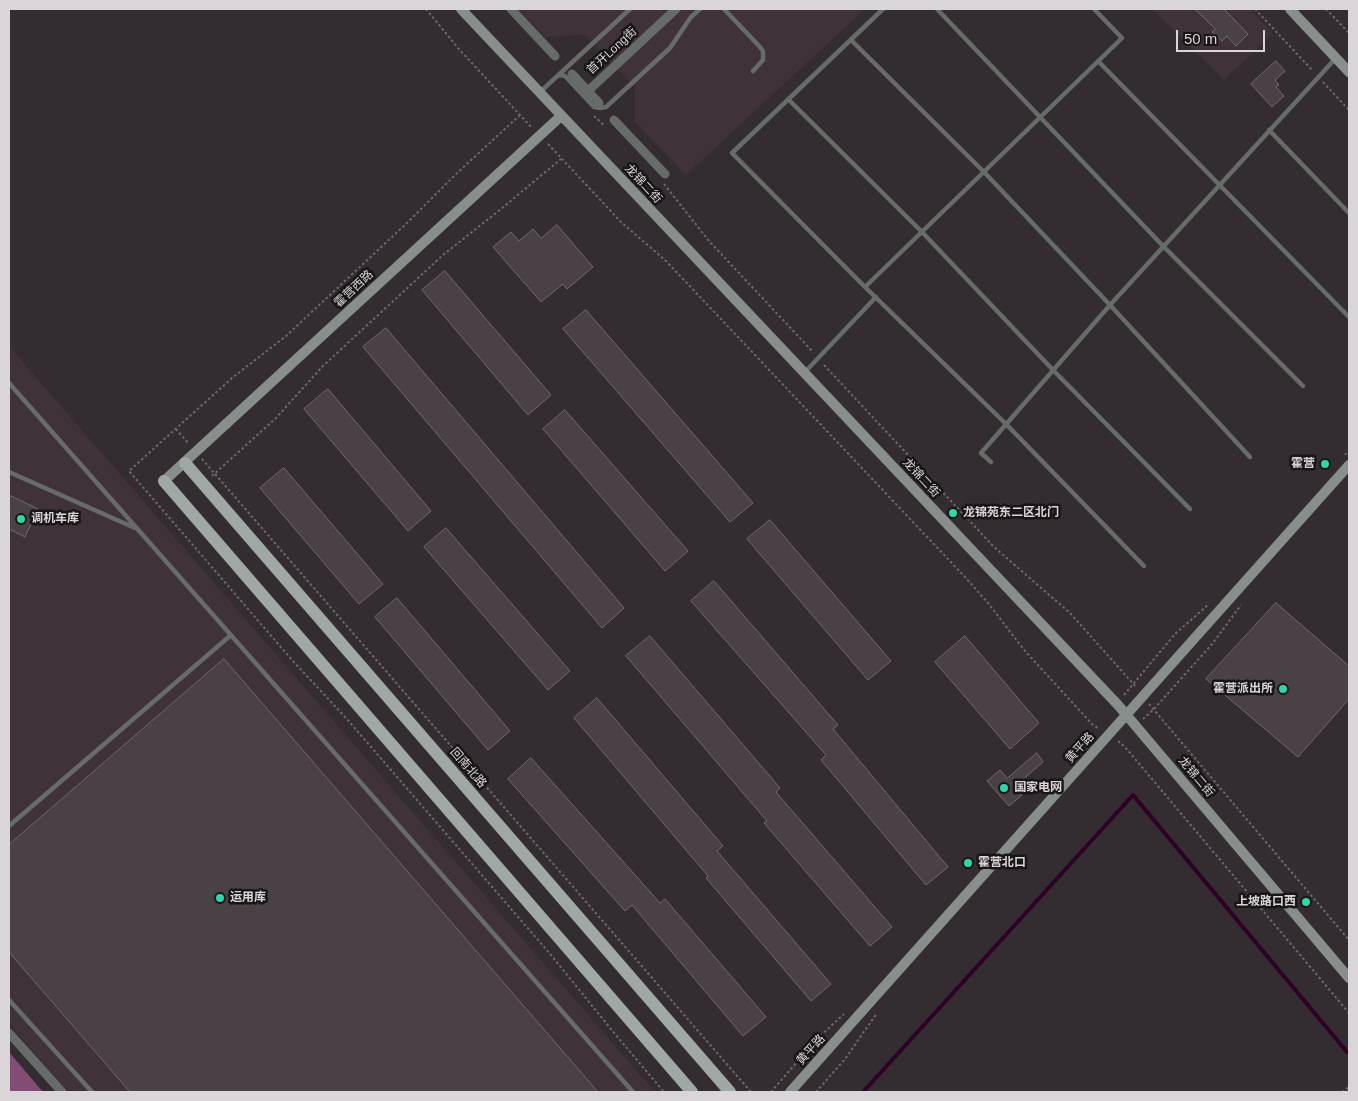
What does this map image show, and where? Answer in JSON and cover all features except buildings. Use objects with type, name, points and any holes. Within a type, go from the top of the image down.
[{"type":"main road","name":"回南北路","points":[[185,463],[730,1092]]},
{"type":"main road","points":[[164,481],[692,1092]]},
{"type":"street","name":"龙锦二街","points":[[461,9],[1127,715],[1349,978]]},
{"type":"street","points":[[511,9],[544,48],[555,56]]},
{"type":"street","name":"首开Long街","points":[[588,91],[676,9]]},
{"type":"street","points":[[1290,9],[1349,72]]},
{"type":"street","name":"首开Long街","points":[[572,74],[599,103]]},
{"type":"street","name":"霍营西路","points":[[164,481],[561,116]]},
{"type":"street","points":[[615,126],[664,179]]},
{"type":"street","name":"黄平路","points":[[790,1092],[1349,465]]},
{"type":"street","points":[[9,1033],[62,1092]]},
{"type":"lane","points":[[540,92],[630,9]]},
{"type":"lane","points":[[557,76],[564,76],[594,107],[606,107],[670,48],[691,17],[700,9]]},
{"type":"lane","points":[[724,9],[763,51],[763,60],[753,71]]},
{"type":"lane","points":[[883,9],[732,153],[1006,424],[1144,566]]},
{"type":"lane","points":[[937,9],[1163,246],[1303,386]]},
{"type":"lane","points":[[866,287],[1122,38],[1094,9]]},
{"type":"lane","points":[[851,40],[984,172],[1250,457]]},
{"type":"lane","points":[[991,462],[981,453],[1163,246],[1336,58]]},
{"type":"lane","points":[[1098,61],[1349,317]]},
{"type":"lane","points":[[788,99],[922,232],[1052,370],[1190,509]]},
{"type":"lane","points":[[1269,130],[1349,213]]},
{"type":"lane","points":[[804,373],[876,297]]},
{"type":"lane","points":[[9,382],[633,1092]]},
{"type":"lane","points":[[9,472],[138,530]]},
{"type":"lane","points":[[9,826],[231,635]]},
{"type":"lane","points":[[9,1000],[92,1092]]},
{"type":"path","points":[[426,9],[458,48],[513,108]]},
{"type":"path","points":[[1255,9],[1349,110]]},
{"type":"path","points":[[1326,9],[1349,34]]},
{"type":"path","points":[[589,111],[601,123],[615,126]]},
{"type":"path","points":[[520,115],[286,336],[232,378],[129,471],[544,947],[614,1034],[664,1092]]},
{"type":"path","points":[[229,461],[280,414],[323,366],[442,255],[562,160],[621,222],[666,261],[965,577],[1025,651],[1084,714]]},
{"type":"path","points":[[664,179],[709,240],[818,358],[994,547],[1070,613],[1123,672]]},
{"type":"path","points":[[218,476],[751,1092]]},
{"type":"path","points":[[1167,694],[1213,643],[1240,605]]},
{"type":"path","points":[[1167,724],[1349,940]]},
{"type":"path","points":[[1130,753],[1349,1013]]},
{"type":"path","points":[[816,1092],[845,1059],[881,1008]]},
{"type":"path","points":[[1342,1092],[1349,1087]]},
{"type":"path","points":[[771,1092],[774,1089]]},
{"type":"shaded area","points":[[518,9],[865,9],[686,175],[635,122],[635,87],[584,35],[545,37]]},
{"type":"shaded area","points":[[1152,9],[1250,9],[1273,34],[1224,80]]},
{"type":"shaded area","name":"运用库","points":[[9,346],[655,1092],[68,1092],[9,1024]]},
{"type":"shaded area","points":[[9,1052],[43,1092],[9,1092]]},
{"type":"waterway","points":[[863,1092],[1133,795],[1347,1052]]},
{"type":"place","name":"霍营","points":[[1325,464]]},
{"type":"place","name":"龙锦苑东二区北门","points":[[953,513]]},
{"type":"place","name":"调机车库","points":[[21,519]]},
{"type":"place","name":"霍营派出所","points":[[1283,689]]},
{"type":"place","name":"国家电网","points":[[1004,788]]},
{"type":"place","name":"霍营北口","points":[[968,863]]},
{"type":"place","name":"运用库","points":[[220,898]]},
{"type":"place","name":"上坡路口西","points":[[1306,902]]}]
